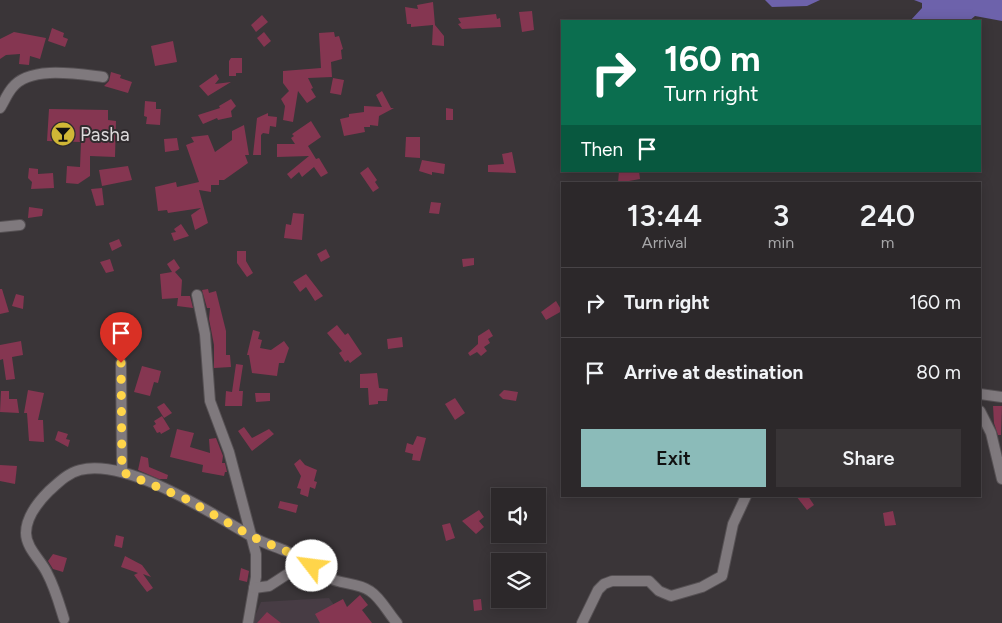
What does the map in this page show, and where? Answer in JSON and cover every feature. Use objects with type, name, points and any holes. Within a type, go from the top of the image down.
[{"type":"street","points":[[0,108],[12,86],[27,77],[45,73],[103,77]]},
{"type":"street","points":[[0,226],[20,225]]},
{"type":"street","points":[[197,295],[205,334],[210,401],[229,452],[238,491],[253,537],[256,564],[248,623]]},
{"type":"street","points":[[121,363],[122,472]]},
{"type":"street","points":[[981,394],[1002,397]]},
{"type":"street","points":[[981,413],[991,433],[1002,479]]},
{"type":"street","points":[[64,619],[57,596],[46,572],[31,548],[26,533],[30,517],[46,493],[70,473],[91,469],[122,472],[156,484],[200,506],[253,537],[286,551],[330,578],[363,586],[373,593],[397,623]]},
{"type":"street","points":[[582,623],[598,590],[612,581],[649,581],[659,591],[671,596],[687,593],[718,580],[725,569],[733,524],[746,497]]},
{"type":"street","points":[[254,588],[269,586],[289,573],[312,566]]},
{"type":"shaded area","points":[[765,0],[820,0],[807,6],[772,7]]},
{"type":"shaded area","points":[[914,0],[1002,0],[1002,21],[975,16],[970,20],[911,20],[922,8],[922,3]]},
{"type":"shaded area","points":[[329,598],[347,623],[252,623],[261,602]]},
{"type":"building","points":[[433,2],[435,25],[444,36],[444,46],[432,45],[433,25],[411,27],[411,24],[407,24],[405,7],[418,9],[417,5]]},
{"type":"building","points":[[532,11],[534,30],[522,32],[519,12]]},
{"type":"building","points":[[496,14],[497,19],[500,18],[501,27],[462,29],[458,24],[461,23],[458,18]]},
{"type":"building","points":[[262,15],[268,22],[256,32],[251,25]]},
{"type":"building","points":[[52,28],[64,33],[63,37],[68,39],[65,47],[48,41]]},
{"type":"building","points":[[14,32],[46,38],[40,59],[30,56],[29,65],[19,64],[20,54],[6,55],[0,59],[0,39]]},
{"type":"building","points":[[264,32],[271,41],[264,47],[257,38]]},
{"type":"building","points":[[334,32],[335,37],[339,36],[343,49],[341,50],[342,59],[331,62],[332,77],[308,78],[313,88],[311,89],[316,97],[307,103],[298,91],[293,122],[283,120],[285,106],[281,99],[289,91],[283,83],[283,71],[321,68],[319,33]]},
{"type":"building","points":[[173,41],[177,62],[155,66],[151,46]]},
{"type":"building","points":[[231,58],[242,58],[242,73],[236,73],[236,76],[229,76],[229,61]]},
{"type":"building","points":[[111,72],[121,75],[120,78],[132,82],[128,93],[104,86],[109,81]]},
{"type":"building","points":[[216,74],[219,79],[215,84],[231,82],[208,96],[199,86]]},
{"type":"building","points":[[333,78],[344,80],[341,95],[330,93]]},
{"type":"building","points":[[382,91],[391,108],[394,108],[379,116],[378,126],[370,125],[370,127],[364,127],[365,132],[344,136],[340,119],[349,117],[349,114],[364,112],[364,106],[382,107],[376,95]]},
{"type":"building","points":[[231,99],[236,106],[231,111],[232,117],[218,120],[217,118],[203,124],[198,115],[220,108],[219,106]]},
{"type":"building","points":[[145,101],[156,102],[156,109],[161,109],[160,125],[146,124],[147,117],[144,116]]},
{"type":"building","points":[[446,108],[453,109],[453,120],[446,120]]},
{"type":"building","points":[[49,109],[108,110],[108,120],[116,121],[115,157],[90,156],[90,176],[78,184],[66,183],[67,166],[80,167],[81,142],[47,141]]},
{"type":"building","points":[[268,113],[268,116],[277,117],[276,127],[270,126],[269,134],[263,133],[261,135],[261,155],[253,155],[257,118]]},
{"type":"building","points":[[311,121],[321,137],[308,146],[316,159],[319,158],[328,173],[321,177],[314,167],[302,177],[299,172],[291,179],[287,174],[309,156],[277,157],[277,144],[295,144],[291,138],[294,136],[292,134]]},
{"type":"building","points":[[244,125],[249,155],[245,155],[248,163],[224,180],[219,180],[219,185],[211,185],[211,192],[199,190],[208,223],[195,230],[191,215],[201,208],[168,213],[167,210],[158,211],[155,187],[176,182],[177,187],[199,182],[186,145],[194,142],[191,137],[208,135],[215,152],[232,140],[232,131]]},
{"type":"building","points":[[406,137],[420,137],[420,158],[405,157]]},
{"type":"building","points":[[177,138],[179,150],[165,152],[164,139]]},
{"type":"building","points":[[512,152],[516,173],[488,172],[488,165],[504,164],[502,154]]},
{"type":"building","points":[[422,160],[445,164],[444,174],[432,172],[432,175],[419,171]]},
{"type":"building","points":[[128,166],[132,180],[102,186],[99,170]]},
{"type":"building","points":[[368,167],[377,180],[375,182],[379,188],[373,192],[360,173]]},
{"type":"building","points":[[29,168],[38,169],[38,174],[53,173],[54,188],[31,189],[32,182],[28,178]]},
{"type":"building","points":[[619,172],[639,172],[640,179],[618,182]]},
{"type":"building","points":[[102,188],[104,205],[96,206],[91,189]]},
{"type":"building","points":[[431,202],[441,203],[439,214],[429,213]]},
{"type":"building","points":[[29,207],[43,209],[42,216],[28,218]]},
{"type":"building","points":[[293,213],[304,214],[302,240],[284,238],[286,224],[291,225]]},
{"type":"building","points":[[181,224],[189,236],[174,241],[171,233],[176,232],[174,229]]},
{"type":"building","points":[[119,239],[122,246],[112,251],[109,243]]},
{"type":"building","points":[[326,249],[330,257],[321,262],[317,254]]},
{"type":"building","points":[[237,251],[246,251],[246,261],[253,273],[247,277],[237,263]]},
{"type":"building","points":[[474,258],[474,265],[463,267],[462,259]]},
{"type":"building","points":[[110,259],[114,271],[106,273],[100,262]]},
{"type":"building","points":[[174,259],[180,268],[175,272],[182,280],[181,296],[190,296],[193,308],[177,306],[178,298],[162,299],[160,274],[172,272],[167,264]]},
{"type":"building","points":[[306,274],[323,296],[315,301],[306,287],[300,292],[293,282]]},
{"type":"building","points":[[0,289],[2,289],[9,312],[0,314]]},
{"type":"building","points":[[208,289],[209,293],[216,291],[226,331],[226,355],[230,355],[231,367],[214,368],[214,345],[209,319],[210,308],[207,308],[202,290]]},
{"type":"building","points":[[16,294],[24,296],[23,309],[12,306]]},
{"type":"building","points":[[556,301],[561,309],[561,312],[546,320],[541,312]]},
{"type":"building","points":[[337,325],[345,335],[348,333],[362,354],[350,363],[348,360],[345,362],[339,353],[342,351],[327,333]]},
{"type":"building","points":[[489,329],[493,336],[488,339],[490,343],[484,347],[487,351],[481,356],[477,352],[470,356],[468,353],[478,344],[478,336]]},
{"type":"building","points":[[253,330],[260,332],[258,339],[262,340],[260,348],[271,350],[284,341],[289,348],[284,363],[279,363],[277,376],[252,373],[249,355],[247,355]]},
{"type":"building","points":[[402,337],[403,347],[388,349],[387,339]]},
{"type":"building","points":[[21,341],[23,355],[12,357],[15,379],[6,380],[3,359],[0,360],[0,345]]},
{"type":"building","points":[[236,364],[243,365],[239,391],[243,391],[242,406],[225,406],[226,391],[232,392]]},
{"type":"building","points":[[142,366],[161,371],[158,383],[154,382],[150,396],[134,392]]},
{"type":"building","points":[[377,373],[379,388],[388,389],[387,401],[378,401],[378,404],[369,405],[368,388],[360,388],[360,374]]},
{"type":"building","points":[[28,390],[44,393],[38,420],[43,420],[44,442],[29,441],[27,413],[24,413]]},
{"type":"building","points":[[504,390],[518,392],[516,401],[503,399],[499,395]]},
{"type":"building","points":[[1,391],[9,391],[9,399],[17,399],[19,413],[0,412]]},
{"type":"building","points":[[255,393],[270,393],[270,401],[256,402]]},
{"type":"building","points":[[455,398],[465,413],[455,420],[445,404]]},
{"type":"building","points":[[164,403],[172,413],[164,418],[157,407]]},
{"type":"building","points":[[993,406],[1002,406],[1001,435],[998,435],[994,423]]},
{"type":"building","points":[[162,416],[170,429],[161,434],[160,432],[157,433],[153,426],[156,424],[154,421]]},
{"type":"building","points":[[244,427],[252,438],[269,429],[274,434],[252,451],[238,431]]},
{"type":"building","points":[[177,429],[194,433],[190,447],[210,453],[209,439],[216,438],[223,456],[222,463],[225,463],[227,472],[225,472],[224,476],[202,472],[203,465],[170,457]]},
{"type":"building","points":[[58,431],[68,434],[66,439],[70,440],[68,447],[55,440]]},
{"type":"building","points":[[417,436],[426,438],[420,461],[412,460],[413,454],[405,452],[407,443],[413,445]]},
{"type":"building","points":[[141,456],[148,458],[149,467],[168,475],[167,479],[159,479],[138,470]]},
{"type":"building","points":[[300,459],[305,465],[317,470],[314,481],[317,482],[315,489],[310,487],[308,497],[300,494],[301,489],[297,488],[301,476],[294,464]]},
{"type":"building","points":[[0,465],[17,466],[15,484],[0,481]]},
{"type":"building","points":[[797,497],[809,497],[814,505],[807,510]]},
{"type":"building","points":[[280,501],[298,505],[296,513],[278,508]]},
{"type":"building","points":[[479,510],[484,517],[479,521],[484,527],[476,534],[462,521]]},
{"type":"building","points":[[893,511],[896,525],[885,526],[883,513]]},
{"type":"building","points":[[450,523],[455,538],[446,541],[442,525]]},
{"type":"building","points":[[116,535],[124,537],[122,548],[114,546]]},
{"type":"building","points":[[53,554],[67,558],[63,572],[53,569],[48,561]]},
{"type":"building","points":[[125,556],[142,565],[151,577],[143,574],[153,588],[147,592],[134,575],[138,573],[121,567]]},
{"type":"building","points":[[241,568],[249,571],[247,582],[239,580]]},
{"type":"building","points":[[360,595],[368,605],[362,610],[372,623],[320,623],[315,614],[343,599],[347,607]]},
{"type":"building","points":[[481,599],[482,610],[474,611],[473,600]]},
{"type":"building","points":[[267,612],[281,623],[257,623]]},
{"type":"place","name":"Pasha","points":[[63,134]]},
{"type":"route","points":[[121,363],[122,472],[156,484],[226,520],[253,537],[286,551],[312,566]]}]
